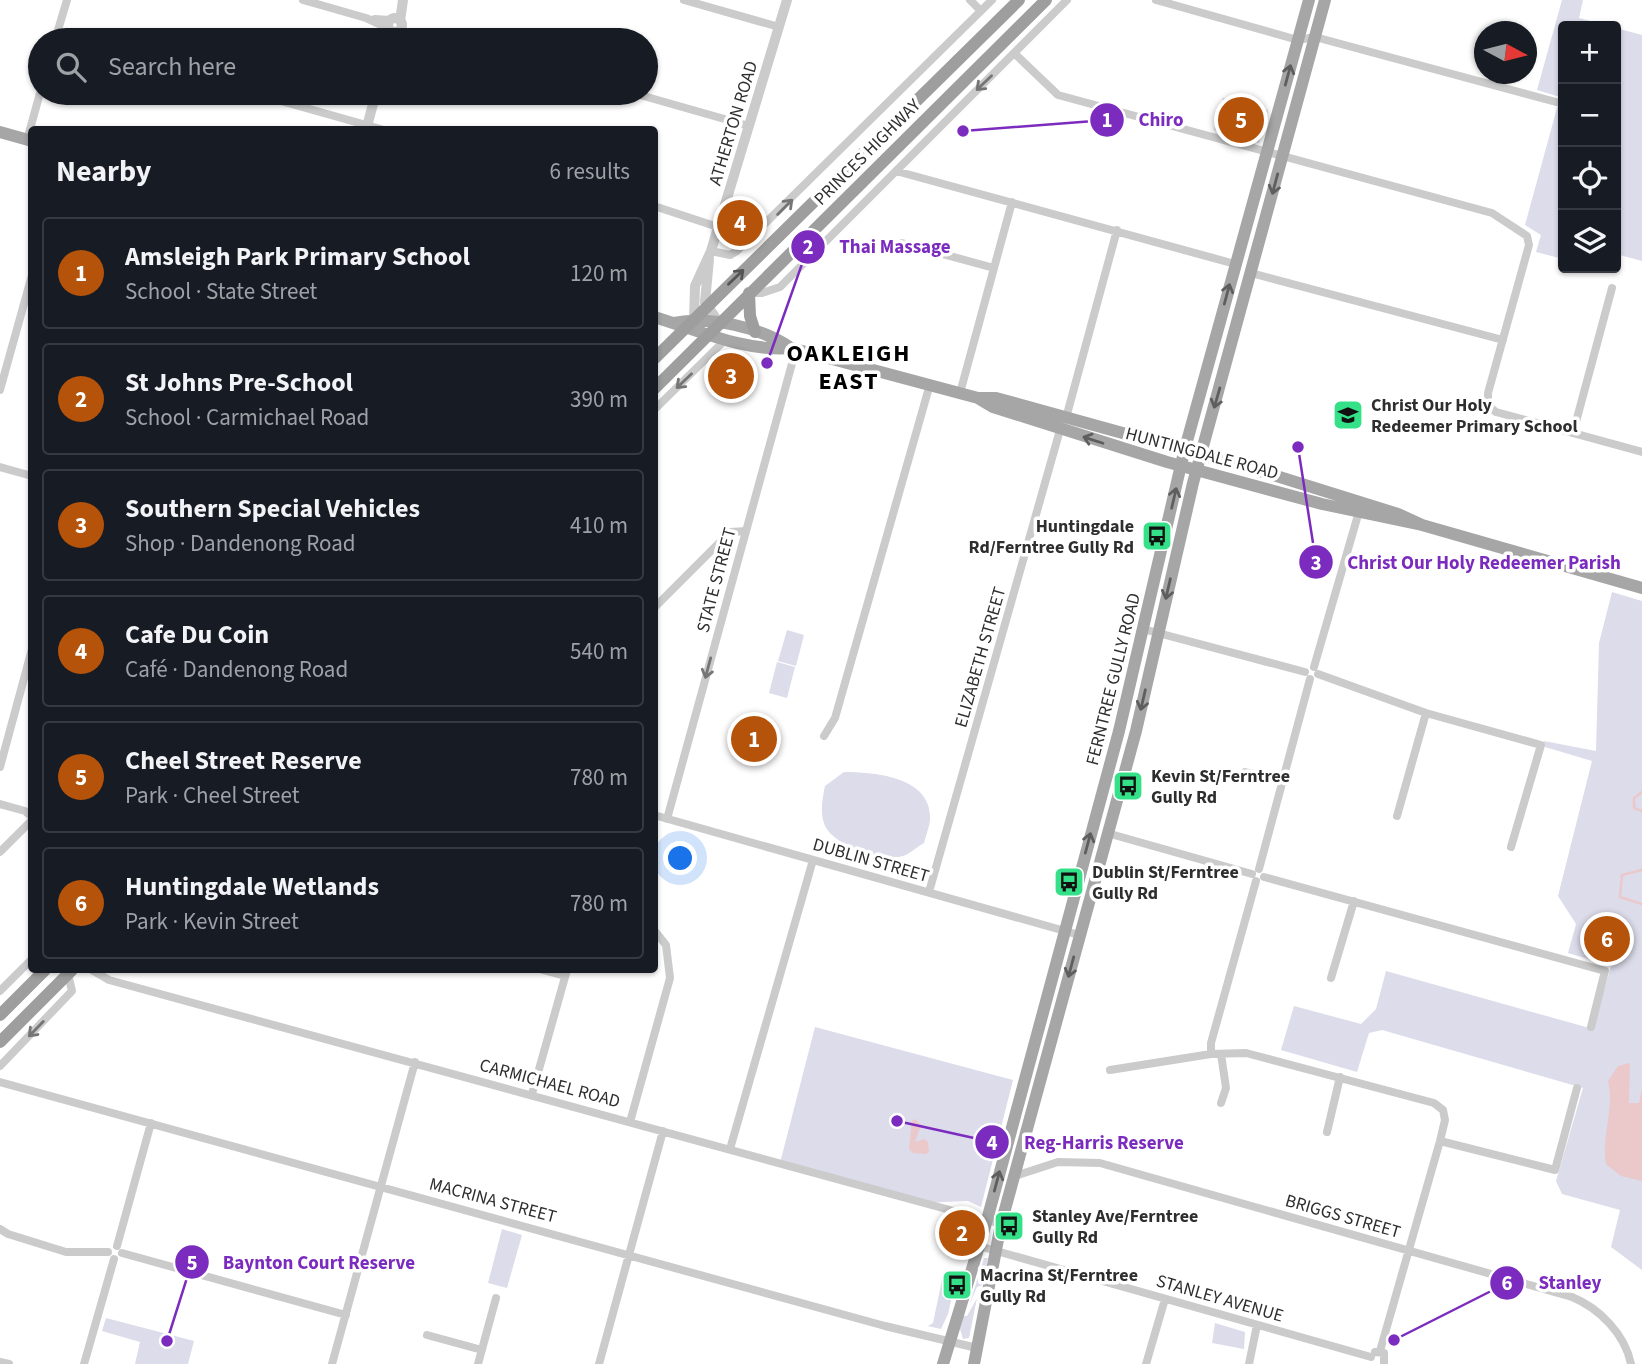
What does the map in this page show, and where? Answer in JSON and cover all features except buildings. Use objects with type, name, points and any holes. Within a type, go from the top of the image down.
[{"type":"highway","name":"PRINCES HIGHWAY","points":[[658,354],[684,323],[707,306],[1019,0]]},
{"type":"highway","name":"PRINCES HIGHWAY","points":[[658,385],[1046,0]]},
{"type":"highway","points":[[749,293],[750,316],[755,332]]},
{"type":"highway","points":[[0,1015],[42,973]]},
{"type":"highway","points":[[0,1042],[69,973]]},
{"type":"main road","name":"FERNTREE GULLY ROAD","points":[[943,1364],[987,1220],[1065,931],[1143,629],[1184,452],[1309,0]]},
{"type":"main road","name":"FERNTREE GULLY ROAD","points":[[974,1364],[1002,1224],[1136,731],[1197,469],[1325,0]]},
{"type":"main road","points":[[0,132],[28,140]]},
{"type":"main road","name":"HUNTINGDALE ROAD","points":[[658,318],[684,323],[719,323],[774,337],[794,348],[978,398],[996,398],[1181,465],[1360,508],[1642,588]]},
{"type":"main road","name":"HUNTINGDALE ROAD","points":[[684,323],[708,335],[771,349],[794,348]]},
{"type":"main road","name":"HUNTINGDALE ROAD","points":[[1063,424],[1201,455],[1360,508]]},
{"type":"street","points":[[59,28],[67,0]]},
{"type":"street","points":[[303,0],[394,28],[402,0]]},
{"type":"street","points":[[684,0],[779,27]]},
{"type":"street","name":"ATHERTON ROAD","points":[[684,323],[695,286],[710,253],[787,0]]},
{"type":"street","points":[[971,0],[981,11]]},
{"type":"street","points":[[710,253],[733,255],[769,223],[992,0]]},
{"type":"street","points":[[749,293],[762,293],[780,287],[1067,0]]},
{"type":"street","points":[[1156,0],[1298,40],[1315,37],[1556,102]]},
{"type":"street","points":[[1014,53],[1058,95],[1487,211],[1528,238],[1528,251],[1487,404],[1496,412],[1642,452]]},
{"type":"street","points":[[658,100],[749,125]]},
{"type":"street","points":[[32,126],[37,105]]},
{"type":"street","points":[[293,105],[363,126]]},
{"type":"street","points":[[366,126],[372,105]]},
{"type":"street","points":[[896,171],[1235,264]]},
{"type":"street","points":[[960,393],[1012,202]]},
{"type":"street","points":[[658,207],[719,224]]},
{"type":"street","points":[[766,247],[769,223]]},
{"type":"street","name":"ELIZABETH STREET","points":[[929,892],[1117,230]]},
{"type":"street","points":[[902,243],[994,268]]},
{"type":"street","name":"ATHERTON ROAD","points":[[707,306],[705,288],[710,253]]},
{"type":"street","points":[[1251,273],[1503,340]]},
{"type":"street","points":[[1573,433],[1612,288]]},
{"type":"street","points":[[0,390],[28,289]]},
{"type":"street","points":[[707,306],[719,323]]},
{"type":"street","points":[[658,407],[726,339]]},
{"type":"street","name":"STATE STREET","points":[[667,819],[794,348]]},
{"type":"street","points":[[824,736],[835,718],[930,384]]},
{"type":"street","points":[[0,467],[28,475]]},
{"type":"street","points":[[1221,1103],[1226,1087],[1210,1042],[1360,508]]},
{"type":"street","points":[[658,604],[730,532],[746,531]]},
{"type":"street","points":[[1143,629],[1312,673],[1426,713],[1541,745],[1511,847]]},
{"type":"street","points":[[0,767],[28,664]]},
{"type":"street","points":[[1397,816],[1426,713]]},
{"type":"street","points":[[1245,772],[1284,782]]},
{"type":"street","points":[[0,804],[25,811],[28,814]]},
{"type":"street","name":"DUBLIN STREET","points":[[658,816],[1079,935]]},
{"type":"street","points":[[0,852],[28,823]]},
{"type":"street","points":[[1107,833],[1605,971],[1591,1027]]},
{"type":"street","points":[[730,1149],[813,860]]},
{"type":"street","points":[[1331,978],[1354,901]]},
{"type":"street","points":[[630,1122],[670,978],[666,945],[658,935]]},
{"type":"street","points":[[0,990],[28,964]]},
{"type":"street","points":[[0,1066],[72,991],[70,973]]},
{"type":"street","name":"CARMICHAEL ROAD","points":[[100,973],[110,979],[1002,1224]]},
{"type":"street","points":[[532,1094],[566,973]]},
{"type":"street","points":[[1110,1070],[1216,1054],[1263,1055],[1434,1103],[1443,1110],[1445,1120],[1440,1140],[1380,1351],[1372,1361]]},
{"type":"street","points":[[332,1364],[415,1062]]},
{"type":"street","points":[[1327,1132],[1340,1077]]},
{"type":"street","name":"MACRINA STREET","points":[[0,1082],[885,1326],[977,1348]]},
{"type":"street","points":[[1440,1140],[1555,1170],[1577,1088]]},
{"type":"street","points":[[119,1249],[151,1123]]},
{"type":"street","points":[[599,1364],[663,1131]]},
{"type":"street","name":"BRIGGS STREET","points":[[1015,1176],[1058,1162],[1100,1163],[1589,1304],[1612,1326],[1631,1364]]},
{"type":"street","points":[[0,1229],[66,1252],[111,1256]]},
{"type":"street","name":"STANLEY AVENUE","points":[[979,1246],[1257,1325],[1372,1361]]},
{"type":"street","points":[[84,1364],[111,1247],[346,1315]]},
{"type":"street","points":[[478,1364],[496,1297]]},
{"type":"street","points":[[1146,1364],[1166,1299]]},
{"type":"street","points":[[1249,1364],[1257,1325]]},
{"type":"street","points":[[427,1335],[482,1350]]},
{"type":"street","points":[[1380,1351],[1386,1356],[1388,1363]]},
{"type":"street","points":[[0,1362],[9,1364]]},
{"type":"shaded area","points":[[1562,0],[1583,0],[1579,18],[1590,21],[1558,21],[1558,96],[1537,90]]},
{"type":"shaded area","points":[[1621,29],[1642,35],[1642,261],[1621,255]]},
{"type":"shaded area","points":[[1223,98],[1268,110],[1259,143],[1214,130]]},
{"type":"shaded area","points":[[1558,104],[1558,258],[1536,252],[1541,235],[1525,225]]},
{"type":"shaded area","points":[[1612,592],[1642,601],[1642,1270],[1611,1247],[1620,1210],[1562,1194],[1556,1181],[1583,1088],[1382,1030],[1369,1033],[1357,1072],[1281,1050],[1294,1006],[1361,1024],[1376,1009],[1386,971],[1593,1029],[1611,966],[1568,953],[1576,924],[1558,896],[1592,761],[1545,747],[1544,741],[1596,751],[1599,643]]},
{"type":"shaded area","points":[[787,630],[804,635],[796,666],[778,661]]},
{"type":"shaded area","points":[[777,662],[795,667],[787,698],[769,693]]},
{"type":"shaded area","points":[[844,772],[883,775],[909,784],[920,792],[927,802],[930,815],[924,843],[906,855],[888,857],[866,853],[836,839],[826,828],[822,804],[825,786]]},
{"type":"shaded area","points":[[815,1027],[1013,1080],[981,1207],[968,1201],[922,1203],[780,1163]]},
{"type":"shaded area","points":[[1630,1063],[1629,1103],[1639,1103],[1642,1089],[1642,1181],[1621,1176],[1606,1164],[1605,1143],[1610,1102],[1608,1081],[1618,1066]]},
{"type":"shaded area","points":[[915,1119],[921,1125],[915,1142],[925,1139],[928,1142],[929,1152],[926,1154],[913,1153],[909,1149],[912,1121]]},
{"type":"shaded area","points":[[502,1229],[522,1235],[507,1288],[488,1283]]},
{"type":"shaded area","points":[[984,1258],[988,1258],[983,1285],[977,1287],[970,1303]]},
{"type":"shaded area","points":[[943,1275],[956,1279],[948,1314],[941,1329],[928,1326],[933,1323]]},
{"type":"shaded area","points":[[977,1298],[969,1338],[963,1339],[960,1329],[963,1316],[967,1316]]},
{"type":"shaded area","points":[[106,1318],[194,1341],[188,1364],[135,1364],[140,1342],[102,1331]]},
{"type":"shaded area","points":[[1215,1323],[1245,1332],[1244,1349],[1212,1343]]},
{"type":"waterway","points":[[1642,792],[1634,798],[1634,808],[1642,811]]},
{"type":"waterway","points":[[1642,870],[1622,875],[1620,897],[1642,904]]},
{"type":"place","name":"Cheel Street Reserve","points":[[1241,120]]},
{"type":"place","name":"Chiro","points":[[963,131]]},
{"type":"place","name":"Cafe Du Coin","points":[[740,223]]},
{"type":"place","name":"Thai Massage","points":[[767,363]]},
{"type":"place","name":"Southern Special Vehicles","points":[[731,376]]},
{"type":"place","name":"Christ Our Holy Redeemer Primary School","points":[[1348,415]]},
{"type":"place","name":"Christ Our Holy Redeemer Parish","points":[[1298,447]]},
{"type":"place","name":"Huntingdale Rd/Ferntree Gully Rd","points":[[1157,536]]},
{"type":"place","name":"Amsleigh Park Primary School","points":[[754,739]]},
{"type":"place","name":"Kevin St/Ferntree Gully Rd","points":[[1128,786]]},
{"type":"place","name":"Dublin St/Ferntree Gully Rd","points":[[1069,882]]},
{"type":"place","name":"Huntingdale Wetlands","points":[[1607,939]]},
{"type":"place","name":"Reg-Harris Reserve","points":[[897,1121]]},
{"type":"place","name":"Stanley Ave/Ferntree Gully Rd","points":[[1009,1226]]},
{"type":"place","name":"St Johns Pre-School","points":[[962,1233]]},
{"type":"place","name":"Macrina St/Ferntree Gully Rd","points":[[957,1285]]},
{"type":"place","name":"Stanley","points":[[1394,1340]]},
{"type":"place","name":"Baynton Court Reserve","points":[[167,1341]]},
{"type":"district","name":"OAKLEIGH EAST","points":[[849,367]]}]
